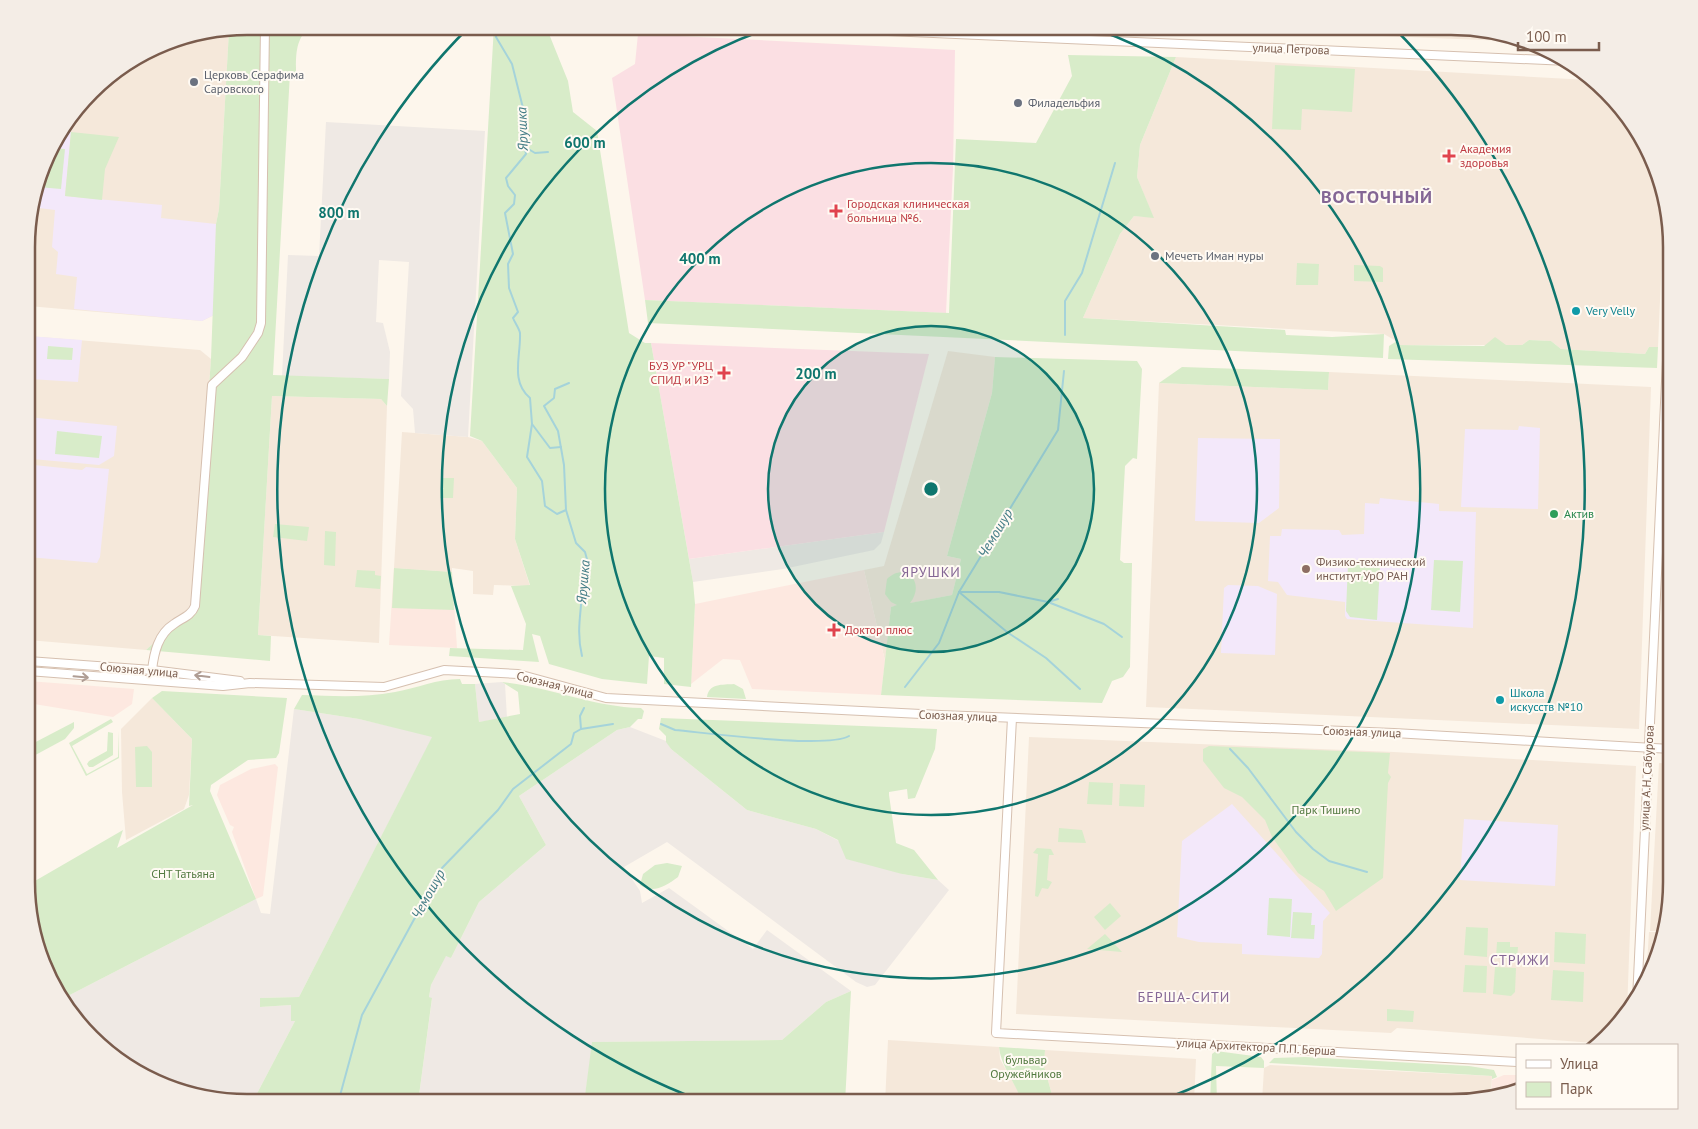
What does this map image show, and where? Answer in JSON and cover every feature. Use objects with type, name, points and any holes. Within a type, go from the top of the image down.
[{"type":"main road","points":[[152,670],[154,653],[163,636],[171,626],[192,613],[196,606],[212,385],[245,354],[258,333],[261,323],[265,35]]},
{"type":"main road","name":"улица Петрова","points":[[978,35],[1552,60]]},
{"type":"main road","name":"улица А.Н. Сабурова","points":[[1638,982],[1648,748],[1656,636],[1663,454]]},
{"type":"main road","name":"Союзная улица","points":[[35,662],[152,670],[223,682]]},
{"type":"main road","name":"Союзная улица","points":[[35,671],[223,682],[384,687],[444,670],[518,674],[606,698],[1012,718],[1394,733],[1663,749]]},
{"type":"main road","name":"улица Архитектора П.П. Берша","points":[[1012,718],[996,1033],[1516,1062]]},
{"type":"shaded area","name":"Городская клиническая больница №6.","points":[[638,35],[955,50],[953,168],[946,313],[645,300],[612,78],[635,64]]},
{"type":"shaded area","points":[[1358,35],[1465,35],[1501,41]]},
{"type":"shaded area","points":[[229,36],[219,209],[216,224],[214,315],[202,321],[35,307],[35,233],[42,192],[51,166],[71,129],[97,97],[129,71],[153,57],[192,42]]},
{"type":"shaded area","points":[[1176,57],[1581,80],[1601,97],[1627,129],[1647,166],[1656,192],[1663,233],[1658,347],[1649,347],[1645,354],[1561,349],[1551,341],[1529,340],[1522,345],[1397,345],[1396,341],[1384,334],[1083,318],[1120,234],[1134,216],[1153,217],[1137,177],[1140,145]]},
{"type":"shaded area","points":[[326,122],[485,131],[468,437],[415,433],[413,409],[401,396],[409,262],[379,260],[376,322],[383,323],[390,352],[389,379],[282,376],[288,255],[319,256]]},
{"type":"shaded area","points":[[69,132],[71,132],[65,196],[162,205],[161,218],[216,224],[214,315],[202,321],[74,309],[77,277],[56,274],[58,252],[52,247],[55,210],[39,208],[39,205],[51,166],[63,141]]},
{"type":"shaded area","points":[[35,337],[200,350],[211,359],[193,607],[146,650],[35,641]]},
{"type":"shaded area","points":[[35,337],[82,340],[78,382],[35,379]]},
{"type":"shaded area","points":[[651,343],[929,354],[884,532],[689,559]]},
{"type":"shaded area","points":[[948,351],[995,357],[992,393],[947,556],[961,559],[952,595],[891,607],[885,661],[864,570],[884,566]]},
{"type":"shaded area","points":[[1329,372],[1651,387],[1639,729],[1146,707],[1159,383],[1328,390]]},
{"type":"shaded area","points":[[272,396],[381,399],[387,406],[379,643],[258,635]]},
{"type":"shaded area","points":[[35,418],[117,426],[114,456],[99,465],[35,459]]},
{"type":"shaded area","points":[[1519,426],[1540,428],[1538,509],[1461,507],[1465,429],[1518,430]]},
{"type":"shaded area","points":[[402,432],[468,437],[482,441],[517,488],[515,539],[530,586],[494,585],[493,595],[473,594],[473,571],[452,568],[452,572],[394,568]]},
{"type":"shaded area","points":[[1198,438],[1280,439],[1279,508],[1259,523],[1195,521]]},
{"type":"shaded area","points":[[35,465],[82,470],[86,467],[109,469],[100,557],[97,563],[35,558]]},
{"type":"shaded area","points":[[1380,498],[1439,504],[1439,511],[1476,512],[1473,628],[1347,619],[1345,616],[1345,602],[1287,595],[1278,582],[1268,581],[1270,536],[1281,536],[1282,529],[1339,530],[1342,535],[1364,534],[1365,503],[1379,504]]},
{"type":"shaded area","points":[[884,532],[881,543],[874,550],[783,569],[693,582],[689,559]]},
{"type":"shaded area","points":[[394,568],[452,572],[457,648],[389,645]]},
{"type":"shaded area","points":[[864,570],[885,661],[881,695],[752,689],[740,660],[723,659],[691,684],[695,604]]},
{"type":"shaded area","points":[[1228,585],[1258,586],[1277,594],[1275,655],[1221,653],[1224,588]]},
{"type":"shaded area","points":[[35,682],[134,689],[132,704],[113,717],[35,704]]},
{"type":"shaded area","points":[[502,682],[505,684],[507,718],[479,722],[475,684]]},
{"type":"shaded area","points":[[152,698],[192,739],[189,795],[184,809],[126,840],[122,792],[121,729]]},
{"type":"shaded area","points":[[294,709],[359,719],[433,736],[299,997],[260,998],[260,1007],[291,1005],[291,1021],[295,1021],[257,1094],[233,1094],[192,1087],[166,1078],[141,1066],[97,1032],[68,996],[256,899],[261,913],[270,914]]},
{"type":"shaded area","points":[[630,727],[666,741],[671,749],[747,810],[816,829],[902,874],[938,880],[949,890],[875,985],[867,987],[856,982],[667,842],[624,867],[640,891],[642,903],[669,888],[753,949],[767,930],[851,991],[826,1002],[782,1040],[593,1042],[585,1094],[419,1094],[432,999],[429,997],[431,985],[446,955],[451,958],[479,902],[546,845],[519,796],[617,730]]},
{"type":"shaded area","points":[[1029,737],[1394,752],[1636,766],[1627,999],[1610,1022],[1589,1043],[1397,1028],[1391,1033],[1016,1014]]},
{"type":"shaded area","points":[[1659,763],[1663,763],[1663,896],[1657,931],[1650,931]]},
{"type":"shaded area","points":[[275,764],[278,767],[263,896],[256,899],[232,832],[234,827],[230,825],[217,795],[220,785],[251,769]]},
{"type":"shaded area","points":[[1232,804],[1330,913],[1323,921],[1322,954],[1319,958],[1242,954],[1242,944],[1199,942],[1177,937],[1182,841]]},
{"type":"shaded area","points":[[1464,819],[1558,825],[1555,886],[1460,880]]},
{"type":"shaded area","points":[[1649,932],[1657,932],[1652,950],[1647,963]]},
{"type":"shaded area","points":[[888,1040],[999,1047],[1000,1059],[1019,1094],[885,1094]]},
{"type":"shaded area","points":[[1045,1050],[1196,1059],[1194,1094],[1052,1094],[1044,1066]]},
{"type":"shaded area","points":[[1270,1065],[1492,1076],[1491,1090],[1465,1094],[1262,1094],[1264,1068]]},
{"type":"shaded area","points":[[1504,1075],[1516,1075],[1516,1084],[1491,1090],[1492,1080]]},
{"type":"green space","points":[[303,35],[298,46],[296,73],[290,73],[273,375],[389,379],[387,406],[381,399],[272,396],[258,635],[271,636],[270,661],[146,650],[193,607],[211,359],[216,224],[219,209],[229,36]]},
{"type":"green space","points":[[493,35],[549,35],[568,81],[573,112],[597,131],[629,333],[645,343],[651,343],[693,582],[695,604],[691,687],[664,684],[664,658],[649,656],[647,684],[602,679],[549,664],[540,636],[532,634],[539,662],[449,656],[450,648],[523,650],[526,624],[511,586],[530,585],[515,539],[517,488],[482,441],[470,436]]},
{"type":"green space","points":[[1068,55],[1176,57],[1140,145],[1137,177],[1154,218],[1134,216],[1120,234],[1083,318],[1285,330],[1286,335],[1332,337],[1384,334],[1383,358],[648,323],[645,300],[949,313],[956,139],[1036,143],[1072,76]]},
{"type":"green space","points":[[1275,65],[1355,69],[1352,112],[1302,109],[1301,130],[1272,129]]},
{"type":"green space","points":[[71,132],[119,137],[105,169],[102,200],[65,196]]},
{"type":"green space","points":[[59,149],[65,149],[61,189],[43,187]]},
{"type":"green space","points":[[1297,263],[1319,264],[1318,285],[1296,285]]},
{"type":"green space","points":[[1354,265],[1380,266],[1383,268],[1383,282],[1354,281]]},
{"type":"green space","points":[[1495,337],[1506,345],[1522,345],[1529,340],[1551,341],[1561,349],[1645,354],[1649,347],[1658,347],[1657,368],[1388,359],[1389,346],[1397,341],[1397,345],[1484,346]]},
{"type":"green space","points":[[48,346],[73,348],[72,360],[47,359]]},
{"type":"green space","points":[[995,357],[1137,361],[1142,369],[1137,459],[1133,458],[1125,466],[1120,560],[1124,563],[1132,563],[1130,667],[1123,677],[1112,681],[1102,703],[881,695],[891,607],[897,605],[891,602],[885,594],[887,579],[901,572],[907,573],[912,577],[916,588],[910,603],[952,595],[961,559],[947,556],[992,393]]},
{"type":"green space","points":[[1182,367],[1329,372],[1328,390],[1159,383]]},
{"type":"green space","points":[[57,431],[102,436],[99,458],[55,454]]},
{"type":"green space","points":[[441,478],[454,478],[453,498],[440,498]]},
{"type":"green space","points":[[275,524],[309,527],[307,541],[273,537]]},
{"type":"green space","points":[[325,531],[336,532],[335,566],[324,565]]},
{"type":"green space","points":[[1434,560],[1463,561],[1460,612],[1431,610]]},
{"type":"green space","points":[[1348,564],[1380,566],[1377,620],[1350,617],[1346,611]]},
{"type":"green space","points":[[394,568],[452,572],[454,610],[392,608]]},
{"type":"green space","points":[[357,570],[375,571],[375,575],[381,576],[380,589],[355,587]]},
{"type":"green space","points":[[460,679],[462,684],[475,684],[479,722],[520,714],[518,692],[502,682],[537,688],[589,701],[641,708],[644,711],[642,719],[638,719],[630,727],[617,730],[519,796],[546,845],[479,902],[451,958],[446,956],[431,985],[429,997],[432,998],[419,1094],[257,1094],[295,1021],[291,1021],[291,1005],[260,1007],[260,998],[299,997],[432,737],[359,719],[294,709],[302,695],[348,696],[383,694],[443,680]]},
{"type":"green space","points":[[734,684],[743,689],[746,699],[707,697],[708,692],[713,687]]},
{"type":"green space","name":"СНТ Татьяна","points":[[162,691],[287,698],[279,753],[276,758],[248,760],[211,785],[210,791],[256,899],[68,996],[51,963],[42,937],[35,896],[35,881],[123,830],[117,848],[193,805],[189,806],[192,739],[152,698]]},
{"type":"green space","points":[[661,718],[937,729],[935,749],[915,798],[908,799],[907,789],[889,792],[889,795],[896,843],[914,850],[938,880],[902,874],[846,859],[838,840],[816,829],[747,810],[671,749],[666,742],[666,736],[659,729]]},
{"type":"green space","points":[[111,719],[113,722],[72,746],[87,774],[118,757],[118,731],[119,758],[86,776],[69,743]]},
{"type":"green space","points":[[74,722],[74,728],[65,739],[35,755],[35,742]]},
{"type":"green space","points":[[108,732],[113,733],[113,755],[93,767],[89,767],[87,764],[89,761],[107,751]]},
{"type":"green space","points":[[147,746],[152,752],[152,787],[136,787],[135,747]]},
{"type":"green space","name":"Парк Тишино","points":[[1209,746],[1390,753],[1388,773],[1391,777],[1388,783],[1383,878],[1336,911],[1324,891],[1298,873],[1272,837],[1265,820],[1242,797],[1224,788],[1203,761],[1203,749]]},
{"type":"green space","points":[[1089,782],[1113,783],[1112,805],[1087,804]]},
{"type":"green space","points":[[1120,784],[1145,785],[1144,807],[1119,806]]},
{"type":"green space","points":[[1059,828],[1082,830],[1086,843],[1058,842]]},
{"type":"green space","points":[[1037,848],[1051,849],[1054,855],[1049,855],[1047,880],[1052,882],[1048,889],[1042,888],[1038,897],[1035,896],[1038,854],[1033,853]]},
{"type":"green space","points":[[667,863],[682,866],[678,877],[664,886],[655,889],[645,888],[640,885],[643,874],[655,865]]},
{"type":"green space","points":[[1269,898],[1292,899],[1290,937],[1267,935]]},
{"type":"green space","points":[[1110,903],[1121,916],[1105,930],[1094,917]]},
{"type":"green space","points":[[1293,912],[1312,913],[1311,925],[1315,925],[1314,939],[1291,938]]},
{"type":"green space","points":[[1466,927],[1488,928],[1487,957],[1464,955]]},
{"type":"green space","points":[[1555,932],[1586,934],[1585,964],[1554,962]]},
{"type":"green space","points":[[1105,934],[1122,952],[1087,949]]},
{"type":"green space","points":[[1497,942],[1510,942],[1510,947],[1518,947],[1517,959],[1496,958]]},
{"type":"green space","points":[[1465,965],[1487,966],[1486,993],[1463,992]]},
{"type":"green space","points":[[1495,967],[1516,968],[1515,992],[1511,996],[1493,994]]},
{"type":"green space","points":[[1553,970],[1584,972],[1583,1002],[1551,1000]]},
{"type":"green space","points":[[851,991],[845,1094],[585,1094],[592,1042],[782,1040],[826,1002]]},
{"type":"green space","points":[[1387,1009],[1414,1011],[1413,1022],[1387,1021]]},
{"type":"green space","name":"бульвар Оружейников","points":[[999,1047],[1045,1050],[1044,1066],[1052,1094],[1019,1094],[1000,1054]]},
{"type":"green space","points":[[1216,1051],[1261,1057],[1264,1061],[1264,1068],[1216,1066],[1217,1094],[1210,1094],[1212,1054]]},
{"type":"green space","points":[[1305,1057],[1469,1066],[1494,1070],[1497,1077],[1492,1079],[1492,1076],[1269,1063],[1274,1058]]},
{"type":"waterway","name":"Ярушка","points":[[496,35],[512,64],[524,112],[520,124],[526,154],[506,178],[508,186],[515,195],[514,204],[505,213],[513,254],[508,264],[509,288],[518,312],[513,318],[520,333],[518,376],[520,384],[530,398],[532,424],[527,457],[542,481],[545,506],[557,514],[566,510],[576,543],[585,552],[588,563],[581,569],[582,591],[579,622],[582,656]]},
{"type":"waterway","points":[[525,147],[535,153],[548,152]]},
{"type":"waterway","name":"Чемошур","points":[[1065,335],[1065,301],[1082,273],[1115,163]]},
{"type":"waterway","name":"Чемошур","points":[[905,687],[939,643],[959,592],[1058,430],[1064,371]]},
{"type":"waterway","points":[[566,510],[564,465],[558,431],[544,406],[554,398],[555,389],[569,383]]},
{"type":"waterway","points":[[532,424],[550,448],[561,447]]},
{"type":"waterway","points":[[959,592],[1007,632],[1046,658],[1080,689]]},
{"type":"waterway","points":[[959,592],[999,592],[1048,602],[1058,599]]},
{"type":"waterway","points":[[1048,602],[1104,624],[1122,637]]},
{"type":"waterway","name":"Ярушка","points":[[581,729],[580,716],[584,708]]},
{"type":"waterway","name":"Чемошур","points":[[340,1094],[362,1015],[442,868],[498,810],[513,789],[571,744],[574,733],[581,729],[613,724]]},
{"type":"waterway","name":"Чемошур","points":[[661,724],[675,730],[793,741],[836,740],[849,736]]},
{"type":"waterway","points":[[1230,749],[1248,768],[1296,832],[1313,849],[1329,861],[1367,872]]},
{"type":"place","name":"Церковь Серафима Саровского","points":[[194,82]]},
{"type":"place","name":"Филадельфия","points":[[1018,103]]},
{"type":"place","name":"Академия здоровья","points":[[1449,156]]},
{"type":"place","name":"Городская клиническая больница №6.","points":[[836,211]]},
{"type":"place","name":"Мечеть Иман нуры","points":[[1155,256]]},
{"type":"place","name":"Very Velly","points":[[1576,311]]},
{"type":"place","name":"БУЗ УР \"УРЦ СПИД и ИЗ\"","points":[[724,373]]},
{"type":"place","name":"Актив","points":[[1554,514]]},
{"type":"place","name":"Физико-технический институт УрО РАН","points":[[1306,569]]},
{"type":"place","name":"Доктор плюс","points":[[834,630]]},
{"type":"place","name":"Школа искусств №10","points":[[1500,700]]},
{"type":"district","name":"ВОСТОЧНЫЙ","points":[[1377,197]]},
{"type":"district","name":"ЯРУШКИ","points":[[931,572]]},
{"type":"district","name":"СТРИЖИ","points":[[1520,960]]},
{"type":"district","name":"БЕРША-СИТИ","points":[[1184,997]]}]
